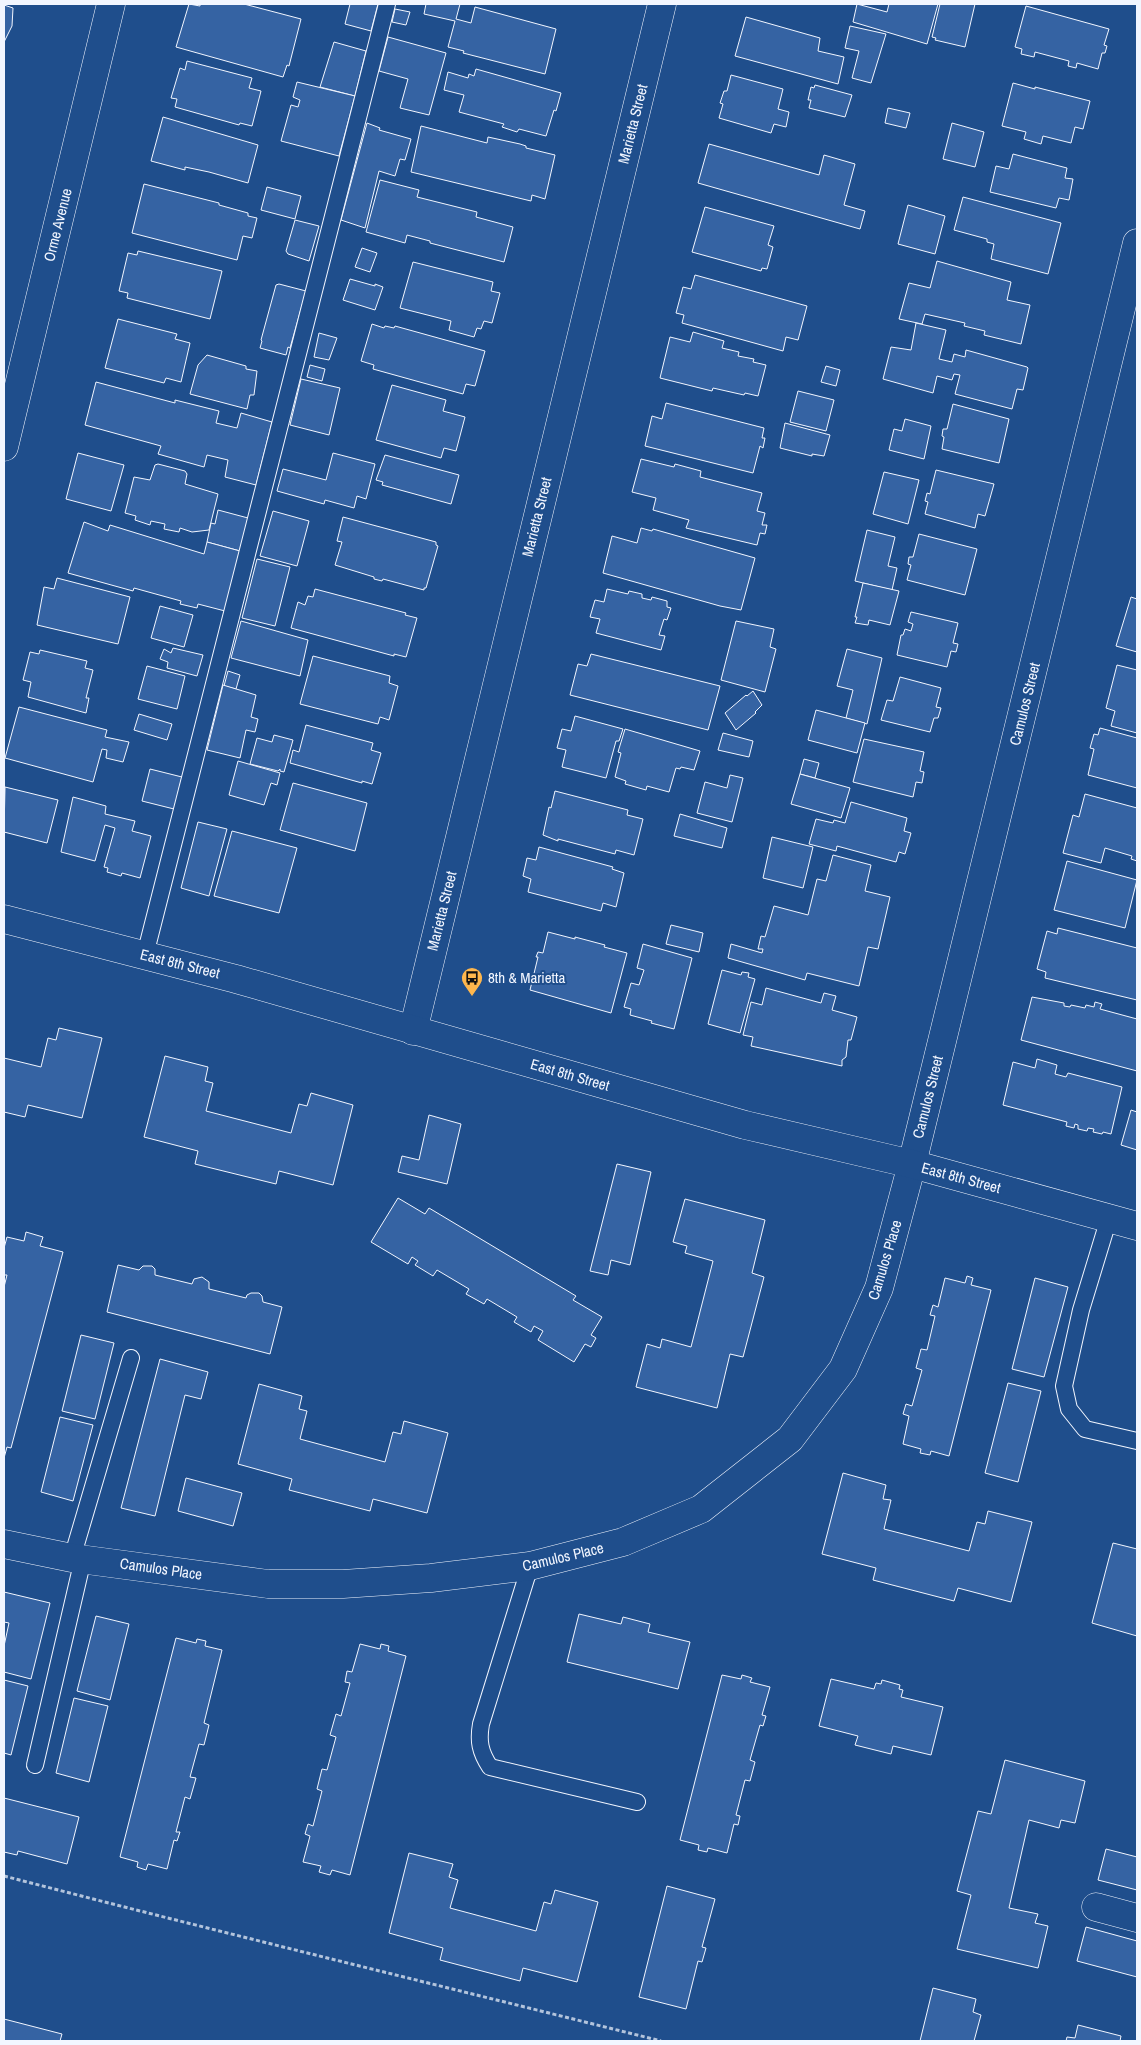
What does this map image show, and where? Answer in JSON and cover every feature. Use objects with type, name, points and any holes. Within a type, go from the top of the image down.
[{"type":"street","name":"Orme Avenue","points":[[4,447],[111,4]]},
{"type":"street","name":"Marietta Street","points":[[413,1031],[662,4]]},
{"type":"street","name":"Camulos Street","points":[[912,1164],[1137,243]]},
{"type":"street","name":"East 8th Street","points":[[4,919],[236,979],[745,1125],[912,1164],[1137,1226]]},
{"type":"street","name":"Camulos Place","points":[[4,1544],[78,1558],[268,1584],[343,1584],[431,1578],[530,1566],[623,1542],[701,1509],[790,1439],[843,1369],[879,1288],[912,1164]]},
{"type":"street","points":[[1096,1907],[1137,1918]]},
{"type":"lane","points":[[144,955],[387,4]]},
{"type":"lane","points":[[1109,1218],[1081,1310],[1064,1386],[1069,1409],[1085,1429],[1137,1441]]},
{"type":"lane","points":[[36,1766],[78,1558],[131,1358]]},
{"type":"lane","points":[[530,1566],[481,1724],[478,1739],[481,1754],[490,1767],[637,1802]]},
{"type":"path","points":[[4,1876],[252,1940],[661,2041]]},
{"type":"building","points":[[189,4],[200,6],[200,4],[244,4],[301,19],[289,66],[287,65],[283,77],[176,47]]},
{"type":"building","points":[[350,4],[378,4],[371,31],[345,24]]},
{"type":"building","points":[[426,4],[460,4],[456,19],[471,23],[475,7],[556,29],[545,74],[463,53],[464,51],[448,47],[455,21],[424,14]]},
{"type":"building","points":[[857,4],[887,12],[889,4],[938,4],[927,44],[853,22]]},
{"type":"building","points":[[940,4],[975,4],[965,47],[935,40],[936,38],[932,37]]},
{"type":"building","points":[[4,5],[13,8],[12,26],[4,42]]},
{"type":"building","points":[[1026,6],[1109,29],[1104,45],[1107,46],[1105,53],[1102,53],[1098,69],[1077,63],[1076,68],[1068,66],[1069,61],[1035,52],[1034,57],[1021,54],[1022,49],[1015,47]]},
{"type":"building","points":[[395,9],[410,12],[406,25],[392,22]]},
{"type":"building","points":[[746,17],[820,38],[818,51],[844,57],[838,84],[735,56]]},
{"type":"building","points":[[850,26],[886,34],[871,83],[852,78],[859,51],[845,48]]},
{"type":"building","points":[[388,37],[446,53],[429,115],[400,108],[408,79],[379,71]]},
{"type":"building","points":[[334,42],[366,51],[355,96],[320,87]]},
{"type":"building","points":[[187,61],[252,78],[249,88],[261,91],[252,126],[240,123],[239,125],[175,107],[177,99],[171,98],[180,68],[185,70]]},
{"type":"building","points":[[476,69],[561,93],[546,136],[519,129],[517,132],[502,127],[504,124],[459,112],[464,95],[444,90],[448,72],[468,78],[469,74],[474,76]]},
{"type":"building","points":[[731,75],[783,89],[778,109],[789,112],[786,127],[774,124],[771,133],[719,118],[723,104],[720,103],[724,91],[727,91]]},
{"type":"building","points":[[297,82],[355,96],[339,156],[281,141],[291,105],[298,107],[300,100],[293,97]]},
{"type":"building","points":[[1013,83],[1090,101],[1083,129],[1075,127],[1071,143],[1043,136],[1041,144],[1024,139],[1026,132],[1002,126]]},
{"type":"building","points":[[815,85],[852,95],[845,117],[809,108],[811,100],[808,100],[811,87],[814,88]]},
{"type":"building","points":[[888,108],[910,113],[906,128],[885,123]]},
{"type":"building","points":[[163,117],[258,145],[248,183],[209,172],[185,167],[185,170],[151,161]]},
{"type":"building","points":[[367,123],[380,128],[379,130],[411,139],[405,160],[400,159],[395,176],[379,171],[365,228],[341,220]]},
{"type":"building","points":[[952,123],[984,132],[975,167],[943,159]]},
{"type":"building","points":[[421,126],[487,143],[488,137],[520,144],[526,146],[526,148],[555,155],[545,199],[532,195],[531,201],[411,172]]},
{"type":"building","points":[[709,144],[819,175],[824,155],[855,164],[844,205],[865,211],[860,229],[698,183]]},
{"type":"building","points":[[1013,154],[1067,168],[1065,178],[1073,179],[1069,200],[1059,198],[1056,208],[990,192],[996,166],[1009,169]]},
{"type":"building","points":[[380,180],[419,190],[417,197],[477,212],[476,217],[513,227],[504,262],[430,243],[430,241],[407,235],[405,243],[366,232]]},
{"type":"building","points":[[144,184],[219,203],[219,205],[248,213],[248,216],[257,218],[252,238],[243,236],[237,260],[132,233]]},
{"type":"building","points":[[267,187],[301,196],[295,219],[261,210]]},
{"type":"building","points":[[963,197],[1061,223],[1048,274],[991,259],[994,244],[987,242],[987,239],[954,230]]},
{"type":"building","points":[[908,205],[945,216],[935,254],[898,244]]},
{"type":"building","points":[[705,207],[774,226],[768,245],[773,247],[767,269],[762,268],[761,271],[692,252]]},
{"type":"building","points":[[295,220],[319,226],[309,261],[288,254],[286,251]]},
{"type":"building","points":[[362,248],[377,253],[370,272],[355,267]]},
{"type":"building","points":[[138,251],[222,271],[210,319],[127,298],[128,293],[119,291],[128,253],[137,255]]},
{"type":"building","points":[[937,261],[1011,282],[1007,300],[1030,305],[1021,344],[984,335],[985,331],[964,326],[965,323],[925,314],[922,324],[899,319],[909,283],[930,288]]},
{"type":"building","points":[[413,262],[493,282],[491,291],[500,293],[492,323],[484,321],[481,329],[477,328],[474,337],[449,330],[451,321],[400,308]]},
{"type":"building","points":[[695,275],[807,306],[798,340],[786,337],[783,351],[682,323],[684,315],[676,313],[683,287],[691,289]]},
{"type":"building","points":[[350,279],[383,287],[375,310],[343,300]]},
{"type":"building","points":[[279,284],[306,291],[290,348],[288,347],[286,355],[260,348],[276,285]]},
{"type":"building","points":[[118,319],[177,334],[175,339],[190,343],[181,382],[166,378],[164,383],[105,368]]},
{"type":"building","points":[[916,323],[946,330],[939,359],[952,362],[954,354],[965,357],[966,350],[1027,367],[1023,390],[1017,389],[1012,409],[955,394],[960,375],[954,374],[952,380],[937,376],[933,393],[883,379],[891,347],[911,350]]},
{"type":"building","points":[[372,324],[384,328],[385,326],[394,328],[395,326],[485,351],[475,386],[466,384],[463,394],[373,369],[374,365],[361,361]]},
{"type":"building","points":[[693,332],[724,341],[722,348],[739,352],[738,356],[754,359],[753,362],[766,365],[758,396],[713,388],[712,391],[660,378],[670,337],[690,342]]},
{"type":"building","points":[[319,333],[337,338],[329,360],[314,357]]},
{"type":"building","points":[[207,355],[257,371],[254,395],[250,395],[247,409],[190,394],[198,365]]},
{"type":"building","points":[[310,365],[325,369],[322,381],[307,377]]},
{"type":"building","points":[[826,366],[840,370],[836,386],[821,382]]},
{"type":"building","points":[[301,379],[340,388],[329,435],[290,425]]},
{"type":"building","points":[[96,382],[175,403],[175,400],[219,411],[216,423],[237,428],[241,413],[272,422],[256,485],[225,477],[228,460],[207,455],[204,467],[158,454],[161,446],[85,425]]},
{"type":"building","points":[[392,385],[446,400],[443,411],[465,417],[456,451],[444,448],[441,458],[376,440]]},
{"type":"building","points":[[798,391],[834,400],[826,431],[790,422]]},
{"type":"building","points":[[666,403],[764,428],[763,448],[760,446],[753,473],[645,446],[652,416],[662,419]]},
{"type":"building","points":[[953,404],[1009,419],[999,463],[942,449],[943,429],[947,429]]},
{"type":"building","points":[[905,419],[931,426],[924,459],[889,450],[894,429],[902,431]]},
{"type":"building","points":[[785,423],[830,435],[824,456],[812,454],[812,456],[780,448]]},
{"type":"building","points":[[78,453],[124,465],[111,511],[66,499]]},
{"type":"building","points":[[333,453],[375,464],[366,499],[357,496],[354,508],[325,500],[324,504],[277,491],[283,469],[326,480]]},
{"type":"building","points":[[385,455],[459,475],[451,504],[382,485],[383,482],[376,480]]},
{"type":"building","points":[[641,459],[674,467],[675,464],[701,471],[700,477],[762,493],[757,511],[765,513],[762,525],[767,525],[765,534],[760,533],[757,545],[686,528],[689,520],[653,510],[656,498],[632,492]]},
{"type":"building","points":[[158,464],[185,471],[187,474],[185,484],[218,494],[209,530],[192,532],[180,528],[179,532],[164,529],[165,524],[151,521],[150,525],[135,520],[136,516],[125,513],[134,477],[150,480],[155,465]]},
{"type":"building","points":[[936,470],[994,484],[985,516],[978,514],[975,528],[925,514],[928,502],[925,501],[927,493],[930,494]]},
{"type":"building","points":[[884,472],[919,480],[908,524],[873,514]]},
{"type":"building","points":[[218,510],[248,518],[240,551],[207,542],[211,523],[215,524]]},
{"type":"building","points":[[273,511],[309,521],[297,566],[260,556]]},
{"type":"building","points":[[343,517],[436,542],[438,546],[426,588],[424,590],[383,579],[382,581],[374,579],[374,577],[335,565],[342,542],[337,541]]},
{"type":"building","points":[[84,522],[108,531],[110,525],[204,554],[207,542],[240,551],[225,611],[198,604],[197,608],[180,604],[181,601],[134,588],[133,591],[68,573]]},
{"type":"building","points":[[641,528],[652,531],[653,529],[755,558],[741,610],[720,606],[603,573],[612,536],[637,543]]},
{"type":"building","points":[[867,530],[895,537],[888,566],[897,568],[892,590],[855,581]]},
{"type":"building","points":[[919,534],[977,549],[965,595],[907,580],[911,565],[908,564],[909,557],[913,557]]},
{"type":"building","points":[[257,559],[290,567],[275,626],[242,618]]},
{"type":"building","points":[[57,578],[130,597],[118,644],[37,625],[44,587],[54,589]]},
{"type":"building","points":[[863,583],[899,591],[890,625],[869,620],[868,625],[855,623]]},
{"type":"building","points":[[315,589],[406,613],[405,615],[417,618],[406,657],[394,654],[394,656],[291,628],[298,602],[305,605],[308,596],[313,597]]},
{"type":"building","points":[[607,589],[628,594],[629,591],[642,594],[642,598],[651,600],[652,597],[667,601],[667,607],[671,608],[667,620],[664,619],[659,635],[665,636],[661,650],[596,633],[600,619],[590,617],[595,600],[604,602]]},
{"type":"building","points":[[1131,597],[1137,599],[1137,652],[1116,646]]},
{"type":"building","points":[[160,606],[193,615],[184,647],[151,638]]},
{"type":"building","points":[[911,612],[958,623],[953,643],[958,644],[956,652],[951,651],[947,667],[897,655],[901,635],[903,635],[905,629],[911,631],[913,624],[908,622]]},
{"type":"building","points":[[241,621],[308,640],[300,676],[231,658]]},
{"type":"building","points":[[736,621],[774,629],[770,647],[776,649],[765,692],[721,680]]},
{"type":"building","points":[[173,648],[203,655],[197,676],[167,668],[168,662],[160,659],[164,649],[171,653]]},
{"type":"building","points":[[847,649],[882,658],[867,724],[846,718],[853,690],[837,686]]},
{"type":"building","points":[[40,650],[87,661],[85,668],[93,670],[86,698],[89,698],[86,713],[28,697],[31,682],[23,680],[30,652],[39,654]]},
{"type":"building","points":[[591,654],[720,686],[708,730],[570,695],[578,664],[587,666]]},
{"type":"building","points":[[313,656],[390,676],[389,683],[398,686],[389,720],[380,717],[378,724],[300,704]]},
{"type":"building","points":[[1117,665],[1137,670],[1137,733],[1111,726],[1115,711],[1106,708]]},
{"type":"building","points":[[147,666],[185,676],[177,709],[138,699]]},
{"type":"building","points":[[228,671],[240,675],[236,689],[224,686]]},
{"type":"building","points":[[900,677],[941,688],[936,707],[941,708],[938,718],[934,718],[930,732],[881,720],[887,700],[893,701]]},
{"type":"building","points":[[223,685],[256,695],[251,717],[258,719],[255,732],[246,730],[240,758],[207,750]]},
{"type":"building","points":[[753,691],[762,705],[756,713],[736,730],[725,713]]},
{"type":"building","points":[[19,707],[107,730],[105,737],[129,742],[123,762],[106,758],[107,750],[102,749],[93,782],[5,758]]},
{"type":"building","points":[[816,710],[865,723],[857,753],[808,740]]},
{"type":"building","points":[[139,714],[172,724],[167,740],[134,730]]},
{"type":"building","points":[[575,716],[623,729],[619,741],[616,741],[606,778],[562,767],[566,750],[557,748],[562,729],[571,731]]},
{"type":"building","points":[[306,725],[373,743],[371,750],[381,753],[372,784],[362,781],[362,783],[290,763],[293,750],[299,752]]},
{"type":"building","points":[[1100,728],[1137,738],[1137,788],[1088,775],[1094,749],[1090,748],[1094,734],[1098,735]]},
{"type":"building","points":[[625,729],[700,751],[694,770],[681,767],[680,769],[676,768],[669,792],[647,786],[646,790],[625,784],[626,781],[615,777],[621,753],[618,752]]},
{"type":"building","points":[[723,733],[753,741],[749,757],[718,750]]},
{"type":"building","points":[[274,735],[293,740],[284,772],[280,771],[280,769],[278,771],[250,764],[257,738],[272,742]]},
{"type":"building","points":[[864,739],[924,752],[920,771],[924,772],[922,783],[916,782],[913,797],[853,782]]},
{"type":"building","points":[[804,759],[819,763],[815,778],[800,774]]},
{"type":"building","points":[[238,761],[280,773],[277,785],[271,783],[264,805],[229,795]]},
{"type":"building","points":[[150,769],[182,777],[174,809],[142,801]]},
{"type":"building","points":[[800,774],[850,788],[841,818],[791,804]]},
{"type":"building","points":[[730,775],[743,778],[732,822],[697,813],[705,782],[727,788]]},
{"type":"building","points":[[293,783],[367,803],[355,851],[280,830]]},
{"type":"building","points":[[5,787],[58,800],[47,843],[4,832]]},
{"type":"building","points":[[555,791],[628,810],[627,815],[643,819],[634,855],[616,850],[615,854],[558,839],[558,841],[543,835],[549,807],[551,808]]},
{"type":"building","points":[[1085,794],[1137,808],[1137,861],[1131,859],[1132,856],[1105,848],[1101,863],[1063,853],[1073,815],[1079,817]]},
{"type":"building","points":[[73,797],[106,806],[105,814],[135,821],[132,831],[151,836],[140,878],[122,873],[121,876],[107,872],[108,868],[104,867],[115,828],[105,825],[95,861],[61,852]]},
{"type":"building","points":[[851,802],[907,818],[904,831],[911,833],[905,854],[899,852],[896,862],[837,846],[836,851],[809,844],[816,819],[833,823],[834,820],[845,823]]},
{"type":"building","points":[[680,814],[727,828],[722,848],[674,836]]},
{"type":"building","points":[[198,822],[227,829],[209,896],[181,888]]},
{"type":"building","points":[[232,831],[297,848],[279,913],[214,896]]},
{"type":"building","points":[[772,837],[813,847],[803,888],[763,878]]},
{"type":"building","points":[[539,847],[613,867],[612,869],[624,873],[616,907],[603,903],[601,911],[528,892],[531,879],[523,876],[527,858],[536,860]]},
{"type":"building","points":[[833,855],[871,865],[865,891],[890,897],[878,949],[868,947],[859,986],[807,973],[805,980],[728,958],[731,944],[762,953],[763,949],[758,949],[761,936],[765,937],[774,906],[808,915],[817,879],[826,881]]},
{"type":"building","points":[[1067,861],[1137,880],[1125,928],[1054,910]]},
{"type":"building","points":[[671,925],[703,933],[699,952],[666,944]]},
{"type":"building","points":[[1058,928],[1137,948],[1137,1000],[1045,978],[1046,972],[1037,969],[1047,931],[1057,934]]},
{"type":"building","points":[[548,932],[575,939],[575,937],[627,953],[611,1013],[530,990],[538,957],[536,957],[538,952],[543,953]]},
{"type":"building","points":[[643,944],[692,958],[674,1029],[630,1015],[631,1009],[624,1007],[631,983],[639,985],[644,970],[637,968]]},
{"type":"building","points":[[722,970],[741,975],[742,972],[749,973],[748,977],[755,979],[740,1033],[708,1024]]},
{"type":"building","points":[[766,988],[821,1003],[824,993],[836,996],[832,1010],[857,1017],[851,1040],[848,1040],[846,1057],[842,1060],[842,1066],[751,1046],[753,1037],[743,1035],[751,1002],[762,1005]]},
{"type":"building","points":[[1032,997],[1064,1003],[1064,1006],[1070,1007],[1071,1005],[1085,1008],[1086,1005],[1094,1007],[1095,1002],[1102,1004],[1100,1009],[1137,1019],[1137,1071],[1021,1040]]},
{"type":"building","points":[[59,1028],[102,1038],[82,1118],[28,1105],[25,1117],[4,1112],[4,1058],[41,1067],[48,1038],[56,1040]]},
{"type":"building","points":[[165,1056],[208,1067],[205,1081],[213,1083],[206,1111],[291,1133],[299,1104],[307,1106],[311,1093],[353,1105],[333,1185],[279,1171],[276,1184],[195,1164],[198,1151],[144,1137]]},
{"type":"building","points":[[1037,1059],[1057,1065],[1055,1074],[1066,1077],[1068,1073],[1122,1087],[1111,1134],[1093,1132],[1094,1129],[1088,1128],[1087,1131],[1078,1129],[1078,1125],[1075,1124],[1074,1128],[1066,1126],[1067,1122],[1003,1105],[1013,1062],[1035,1068]]},
{"type":"building","points":[[1131,1110],[1137,1112],[1137,1150],[1121,1145]]},
{"type":"building","points":[[429,1115],[461,1124],[447,1184],[398,1172],[402,1156],[419,1160]]},
{"type":"building","points":[[617,1164],[651,1172],[630,1265],[611,1260],[608,1275],[590,1271]]},
{"type":"building","points":[[398,1198],[425,1214],[429,1208],[576,1296],[573,1300],[602,1317],[591,1335],[596,1338],[591,1347],[585,1344],[574,1362],[538,1340],[543,1331],[534,1326],[531,1332],[514,1322],[517,1317],[487,1299],[484,1304],[466,1294],[469,1289],[437,1270],[433,1276],[415,1265],[418,1261],[412,1257],[408,1264],[371,1242]]},
{"type":"building","points":[[685,1199],[765,1220],[752,1273],[764,1277],[743,1357],[730,1354],[717,1408],[636,1387],[647,1344],[660,1348],[662,1339],[691,1347],[713,1261],[685,1253],[687,1246],[673,1242]]},
{"type":"building","points":[[26,1232],[43,1237],[40,1246],[63,1252],[11,1448],[7,1447],[4,1458],[4,1287],[7,1275],[4,1275],[4,1248],[7,1237],[24,1241]]},
{"type":"building","points":[[118,1265],[139,1270],[143,1266],[152,1266],[155,1269],[155,1275],[192,1284],[194,1279],[202,1277],[209,1282],[209,1289],[246,1298],[251,1293],[259,1293],[262,1296],[263,1302],[282,1307],[270,1354],[107,1312]]},
{"type":"building","points":[[967,1276],[973,1278],[971,1285],[991,1290],[949,1456],[931,1451],[930,1455],[920,1453],[921,1449],[903,1444],[909,1416],[903,1414],[906,1404],[912,1406],[922,1370],[916,1368],[921,1349],[927,1350],[935,1316],[930,1315],[933,1305],[938,1307],[945,1278],[965,1283]]},
{"type":"building","points":[[1035,1278],[1068,1287],[1044,1377],[1012,1369]]},
{"type":"building","points":[[81,1335],[114,1343],[95,1419],[62,1411]]},
{"type":"building","points":[[160,1359],[208,1372],[201,1399],[185,1395],[155,1516],[121,1508]]},
{"type":"building","points":[[1008,1383],[1041,1391],[1018,1482],[985,1473]]},
{"type":"building","points":[[259,1384],[302,1396],[299,1409],[307,1411],[300,1439],[385,1462],[393,1432],[401,1434],[404,1421],[448,1433],[427,1513],[373,1499],[370,1511],[289,1490],[292,1479],[238,1464]]},
{"type":"building","points":[[60,1417],[93,1425],[73,1501],[41,1492]]},
{"type":"building","points":[[843,1473],[886,1485],[883,1499],[891,1500],[884,1529],[969,1551],[977,1522],[985,1524],[988,1511],[1032,1522],[1011,1602],[958,1588],[954,1601],[873,1580],[876,1568],[822,1554]]},
{"type":"building","points":[[186,1478],[242,1493],[233,1526],[178,1511]]},
{"type":"building","points":[[1113,1543],[1137,1549],[1137,1636],[1092,1623]]},
{"type":"building","points":[[4,1592],[50,1603],[31,1679],[4,1672],[4,1646],[9,1623],[4,1622]]},
{"type":"building","points":[[579,1614],[621,1624],[623,1617],[650,1624],[648,1632],[690,1642],[678,1689],[567,1662]]},
{"type":"building","points":[[96,1616],[129,1624],[110,1700],[77,1691]]},
{"type":"building","points":[[176,1638],[196,1643],[197,1639],[206,1641],[205,1646],[222,1650],[204,1723],[209,1725],[204,1745],[199,1744],[190,1777],[196,1778],[190,1799],[185,1797],[176,1832],[180,1832],[177,1841],[174,1840],[167,1869],[148,1864],[146,1870],[137,1867],[138,1862],[120,1857]]},
{"type":"building","points":[[360,1644],[380,1649],[381,1644],[389,1646],[388,1651],[406,1656],[350,1875],[332,1870],[330,1875],[319,1872],[321,1866],[303,1862],[310,1836],[305,1834],[308,1824],[313,1826],[322,1791],[317,1789],[322,1769],[327,1770],[336,1737],[330,1735],[336,1714],[341,1716],[350,1683],[345,1682],[347,1671],[352,1672]]},
{"type":"building","points":[[722,1675],[741,1679],[742,1675],[752,1678],[750,1682],[770,1687],[762,1715],[766,1716],[763,1726],[760,1725],[750,1760],[755,1762],[750,1781],[745,1780],[736,1815],[740,1816],[738,1825],[734,1824],[727,1853],[708,1848],[707,1852],[698,1850],[699,1845],[680,1840]]},
{"type":"building","points":[[831,1679],[874,1689],[876,1683],[881,1684],[882,1680],[900,1685],[899,1689],[903,1690],[901,1697],[943,1707],[931,1755],[893,1746],[891,1754],[855,1745],[858,1736],[819,1726]]},
{"type":"building","points":[[4,1680],[28,1686],[11,1755],[4,1753]]},
{"type":"building","points":[[74,1698],[108,1706],[89,1782],[56,1773]]},
{"type":"building","points":[[1005,1760],[1085,1781],[1075,1823],[1061,1820],[1059,1828],[1029,1820],[1009,1908],[1038,1914],[1035,1923],[1048,1926],[1038,1968],[957,1949],[971,1895],[957,1891],[978,1811],[991,1814]]},
{"type":"building","points":[[4,1798],[79,1817],[67,1864],[18,1851],[17,1855],[4,1852]]},
{"type":"building","points":[[1106,1849],[1137,1857],[1137,1890],[1098,1880]]},
{"type":"building","points":[[409,1853],[453,1864],[449,1877],[458,1880],[450,1908],[536,1931],[544,1902],[551,1904],[555,1890],[598,1902],[577,1982],[523,1968],[520,1981],[440,1960],[443,1948],[389,1933]]},
{"type":"building","points":[[667,1886],[715,1899],[702,1947],[706,1948],[702,1962],[698,1961],[686,2009],[639,1997]]},
{"type":"building","points":[[1086,1927],[1137,1941],[1137,1977],[1077,1961]]},
{"type":"building","points":[[933,1988],[976,1999],[973,2012],[981,2015],[974,2041],[920,2041]]},
{"type":"building","points":[[4,2019],[62,2034],[60,2041],[4,2041]]},
{"type":"building","points":[[1078,2025],[1121,2036],[1120,2041],[1066,2041],[1067,2037],[1075,2038]]},
{"type":"place","name":"8th & Marietta","points":[[472,997]]}]
